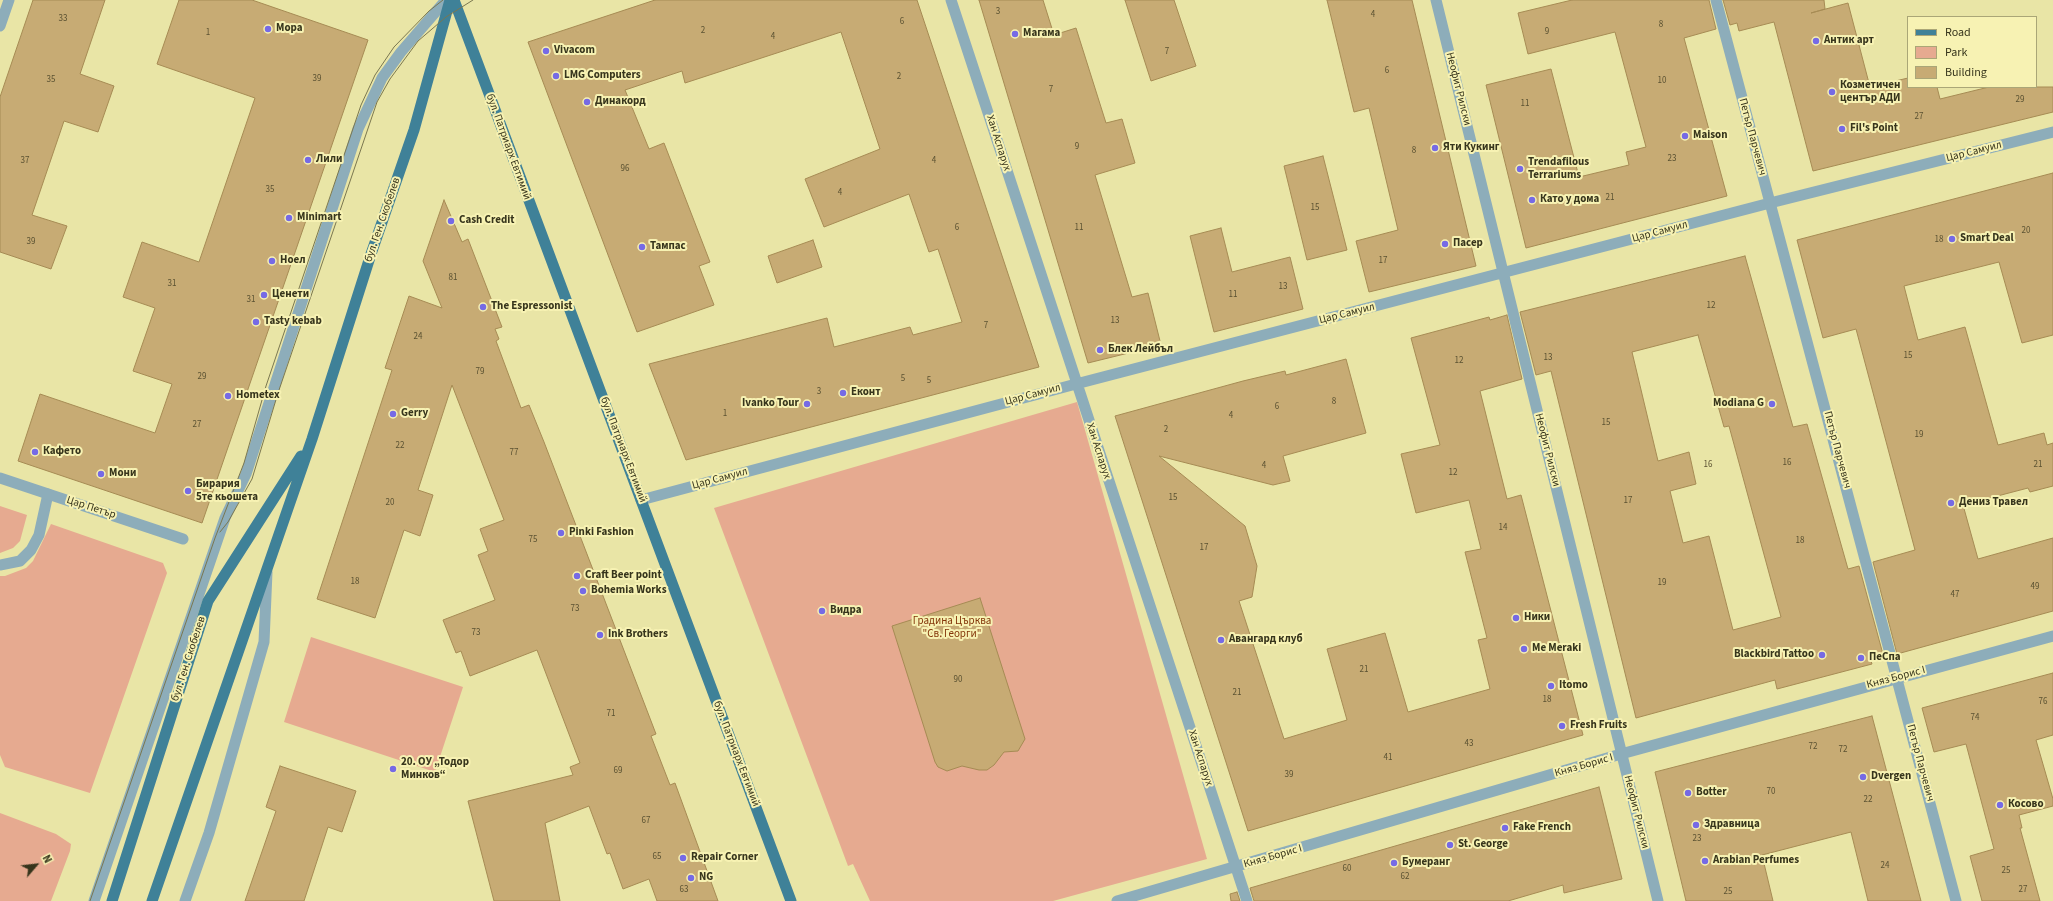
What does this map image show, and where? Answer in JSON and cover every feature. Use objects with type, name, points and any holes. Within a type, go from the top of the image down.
[{"type":"main road","name":"бул. Ген. Скобелев","points":[[152,901],[312,439],[371,254],[414,130],[450,0]]},
{"type":"main road","name":"бул. Патриарх Евтимий","points":[[454,0],[791,901]]},
{"type":"main road","name":"бул. Ген. Скобелев","points":[[112,901],[208,601],[312,439]]},
{"type":"street","points":[[0,26],[9,0]]},
{"type":"street","points":[[94,901],[225,518],[246,474],[358,129],[382,78],[401,52],[446,0]]},
{"type":"street","name":"Хан Аспарух","points":[[951,0],[1247,901]]},
{"type":"street","name":"Неофит Рилски","points":[[1436,0],[1658,901]]},
{"type":"street","name":"Петър Парчевич","points":[[1716,0],[1898,678],[1956,901]]},
{"type":"street","name":"Цар Самуил","points":[[641,500],[1076,384],[1504,274],[1770,203],[2053,132]]},
{"type":"street","name":"Цар Петър","points":[[0,478],[183,539]]},
{"type":"street","points":[[0,565],[20,560],[31,550],[39,535],[48,494]]},
{"type":"street","name":"бул. Ген. Скобелев","points":[[185,901],[209,833],[264,642],[267,566]]},
{"type":"street","name":"Княз Борис I","points":[[1117,901],[1236,868],[1622,754],[2053,636]]},
{"type":"green space","name":"Градина Църква \"Св. Георги\"","points":[[1077,402],[1207,859],[1053,901],[870,901],[853,864],[848,866],[714,508]]},
{"type":"green space","points":[[0,506],[27,515],[20,541],[13,548],[0,553]]},
{"type":"green space","points":[[51,524],[163,563],[167,573],[90,793],[5,767],[0,755],[0,576],[5,576],[26,568],[33,561]]},
{"type":"green space","points":[[311,637],[463,687],[435,772],[284,722]]},
{"type":"green space","points":[[0,813],[56,834],[71,844],[70,851],[51,901],[0,901]]},
{"type":"building","points":[[33,0],[105,0],[80,74],[114,86],[98,132],[64,121],[32,215],[67,226],[51,269],[0,252],[0,97]]},
{"type":"building","points":[[179,0],[252,0],[368,40],[202,523],[18,461],[40,394],[155,433],[172,384],[133,371],[155,308],[123,297],[142,242],[199,262],[255,98],[157,64]]},
{"type":"building","points":[[655,0],[917,0],[1039,367],[686,460],[649,364],[827,318],[834,347],[910,327],[913,335],[962,322],[938,249],[929,252],[909,194],[824,227],[805,179],[880,149],[841,32],[685,83],[682,71],[625,90],[649,149],[664,143],[710,262],[699,266],[714,305],[637,332],[528,42]]},
{"type":"building","points":[[979,0],[1043,0],[1054,35],[1076,28],[1106,123],[1122,119],[1135,163],[1095,175],[1132,297],[1148,293],[1161,345],[1088,363]]},
{"type":"building","points":[[1125,0],[1174,0],[1196,66],[1151,81]]},
{"type":"building","points":[[1327,0],[1412,0],[1476,266],[1369,292],[1356,241],[1398,230],[1369,108],[1354,112]]},
{"type":"building","points":[[1572,0],[1709,0],[1716,29],[1684,38],[1727,196],[1526,248],[1486,85],[1551,69],[1579,177],[1629,165],[1626,152],[1646,147],[1615,32],[1528,54],[1518,13]]},
{"type":"building","points":[[1723,0],[1824,0],[1825,9],[1811,13],[1848,3],[1870,87],[1907,78],[1907,88],[1937,88],[1940,99],[1985,88],[2053,87],[2053,112],[1813,171],[1774,22],[1739,31],[1737,23],[1730,25]]},
{"type":"building","points":[[1323,156],[1347,250],[1307,260],[1284,166]]},
{"type":"building","points":[[2053,173],[2053,335],[2022,343],[1999,262],[1904,286],[1918,340],[1965,327],[1998,445],[2044,433],[2047,445],[2053,443],[2053,486],[2030,492],[2028,488],[1963,505],[1978,559],[2053,538],[2053,611],[1897,654],[1873,562],[1915,550],[1856,329],[1823,338],[1797,240]]},
{"type":"building","points":[[444,200],[462,242],[468,239],[502,327],[495,329],[499,339],[496,341],[521,408],[529,405],[544,442],[656,734],[651,736],[670,785],[675,783],[718,901],[657,901],[649,879],[623,889],[610,853],[607,854],[589,806],[545,823],[560,901],[494,901],[468,801],[573,775],[570,767],[580,763],[537,650],[470,676],[461,651],[456,653],[443,620],[495,600],[478,555],[488,551],[480,529],[504,520],[452,385],[418,490],[433,495],[420,536],[404,530],[375,618],[317,599],[392,370],[385,368],[409,296],[442,308],[423,261]]},
{"type":"building","points":[[1221,228],[1232,272],[1290,257],[1303,309],[1214,332],[1190,236]]},
{"type":"building","points":[[813,240],[822,267],[777,283],[768,256]]},
{"type":"building","points":[[1745,256],[1793,427],[1807,424],[1848,569],[1859,566],[1884,658],[1871,661],[1872,664],[1777,689],[1775,680],[1636,718],[1551,371],[1536,375],[1520,312]],"holes":[[[1698,335],[1724,427],[1729,426],[1781,617],[1733,630],[1709,536],[1683,543],[1670,491],[1696,484],[1689,452],[1658,461],[1632,352]]]},
{"type":"building","points":[[1507,315],[1522,379],[1480,391],[1507,499],[1521,495],[1583,735],[1248,831],[1115,416],[1243,381],[1285,371],[1286,375],[1346,359],[1366,433],[1283,456],[1290,481],[1273,485],[1159,456],[1245,526],[1257,566],[1252,597],[1239,601],[1284,739],[1347,720],[1327,649],[1385,633],[1408,712],[1490,689],[1478,640],[1487,638],[1465,552],[1481,549],[1469,500],[1416,513],[1401,454],[1440,445],[1411,338],[1489,317],[1490,320]]},
{"type":"building","points":[[980,598],[1025,739],[1018,751],[1004,752],[994,765],[987,770],[979,770],[962,766],[947,771],[938,767],[935,762],[892,626]]},
{"type":"building","points":[[2053,673],[2053,735],[2036,740],[2053,799],[2053,806],[2019,815],[2022,828],[2020,828],[2040,901],[1982,901],[1970,856],[1994,849],[1966,744],[1934,752],[1922,708]]},
{"type":"building","points":[[1872,716],[1921,901],[1868,901],[1851,832],[1762,855],[1773,901],[1686,901],[1655,772]]},
{"type":"building","points":[[280,766],[356,791],[342,832],[328,827],[304,901],[245,901],[276,811],[266,807]]},
{"type":"building","points":[[1599,787],[1622,879],[1564,893],[1563,885],[1508,901],[1254,901],[1250,888]]},
{"type":"building","points":[[1237,892],[1240,901],[1231,901],[1230,894]]},
{"type":"tram line","points":[[90,901],[215,538],[244,463],[266,386],[361,105],[375,75],[394,47],[429,11],[443,0]]},
{"type":"tram line","points":[[220,532],[228,522],[252,479],[278,393],[377,102],[390,79],[418,41],[446,17],[473,0]]},
{"type":"place","name":"Мора","points":[[268,29]]},
{"type":"place","name":"Магама","points":[[1015,34]]},
{"type":"place","name":"Антик арт","points":[[1816,41]]},
{"type":"place","name":"Vivacom","points":[[546,51]]},
{"type":"place","name":"LMG Computers","points":[[556,76]]},
{"type":"place","name":"Козметичен център АДИ","points":[[1832,92]]},
{"type":"place","name":"Динакорд","points":[[587,102]]},
{"type":"place","name":"Fil's Point","points":[[1842,129]]},
{"type":"place","name":"Maison","points":[[1685,136]]},
{"type":"place","name":"Яти Кукинг","points":[[1435,148]]},
{"type":"place","name":"Лили","points":[[308,160]]},
{"type":"place","name":"Trendafilous Terrariums","points":[[1520,169]]},
{"type":"place","name":"Като у дома","points":[[1532,200]]},
{"type":"place","name":"Minimart","points":[[289,218]]},
{"type":"place","name":"Cash Credit","points":[[451,221]]},
{"type":"place","name":"Smart Deal","points":[[1952,239]]},
{"type":"place","name":"Пасер","points":[[1445,244]]},
{"type":"place","name":"Тампас","points":[[642,247]]},
{"type":"place","name":"Ноел","points":[[272,261]]},
{"type":"place","name":"Ценети","points":[[264,295]]},
{"type":"place","name":"The Espressonist","points":[[483,307]]},
{"type":"place","name":"Tasty kebab","points":[[256,322]]},
{"type":"place","name":"Блек Лейбъл","points":[[1100,350]]},
{"type":"place","name":"Еконт","points":[[843,393]]},
{"type":"place","name":"Hometex","points":[[228,396]]},
{"type":"place","name":"Ivanko Tour","points":[[807,404]]},
{"type":"place","name":"Modiana G","points":[[1772,404]]},
{"type":"place","name":"Gerry","points":[[393,414]]},
{"type":"place","name":"Кафето","points":[[35,452]]},
{"type":"place","name":"Мони","points":[[101,474]]},
{"type":"place","name":"Бирария 5те кьошета","points":[[188,491]]},
{"type":"place","name":"Дениз Травел","points":[[1951,503]]},
{"type":"place","name":"Pinki Fashion","points":[[561,533]]},
{"type":"place","name":"Craft Beer point","points":[[577,576]]},
{"type":"place","name":"Bohemia Works","points":[[583,591]]},
{"type":"place","name":"Видра","points":[[822,611]]},
{"type":"place","name":"Ники","points":[[1516,618]]},
{"type":"place","name":"Ink Brothers","points":[[600,635]]},
{"type":"place","name":"Авангард клуб","points":[[1221,640]]},
{"type":"place","name":"Me Meraki","points":[[1524,649]]},
{"type":"place","name":"Blackbird Tattoo","points":[[1822,655]]},
{"type":"place","name":"ПеСпа","points":[[1861,658]]},
{"type":"place","name":"Itomo","points":[[1551,686]]},
{"type":"place","name":"Fresh Fruits","points":[[1562,726]]},
{"type":"place","name":"20. ОУ „Тодор Минков“","points":[[393,769]]},
{"type":"place","name":"Dvergen","points":[[1863,777]]},
{"type":"place","name":"Botter","points":[[1688,793]]},
{"type":"place","name":"Косово","points":[[2000,805]]},
{"type":"place","name":"Здравница","points":[[1696,825]]},
{"type":"place","name":"Fake French","points":[[1505,828]]},
{"type":"place","name":"St. George","points":[[1450,845]]},
{"type":"place","name":"Repair Corner","points":[[683,858]]},
{"type":"place","name":"Arabian Perfumes","points":[[1705,861]]},
{"type":"place","name":"Бумеранг","points":[[1394,863]]},
{"type":"place","name":"NG","points":[[691,878]]}]
